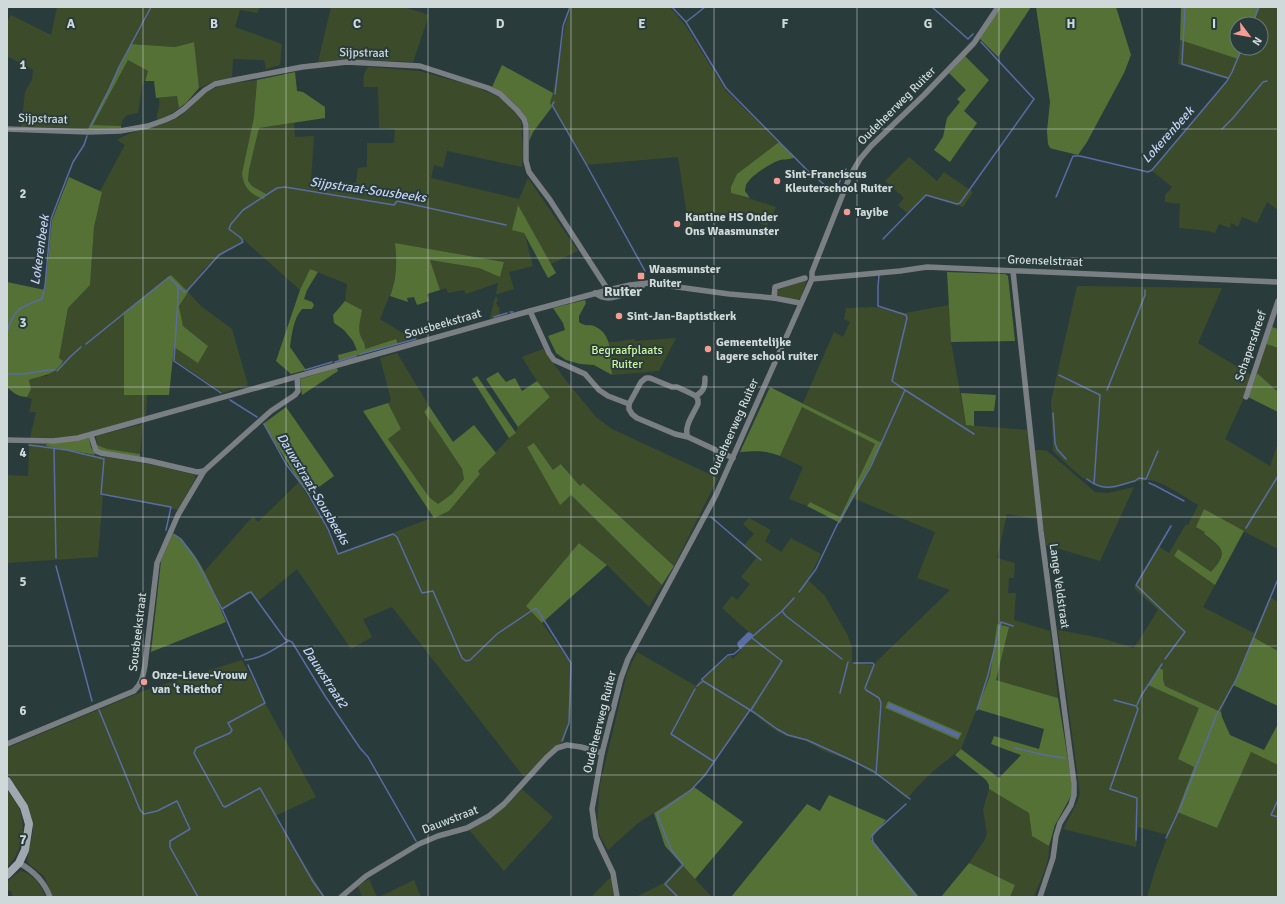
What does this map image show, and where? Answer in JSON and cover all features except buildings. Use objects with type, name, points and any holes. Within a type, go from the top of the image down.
[{"type":"street","name":"Oudeheerweg Ruiter","points":[[617,897],[613,873],[596,837],[592,809],[602,753],[621,678],[628,659],[716,495],[800,303],[812,279],[812,272],[850,176],[860,159],[871,146],[924,95],[974,43],[998,7]]},
{"type":"street","name":"Sijpstraat","points":[[7,129],[88,132],[120,131],[148,126],[170,118],[184,109],[205,90],[215,84],[302,67],[347,62],[420,66],[488,88],[500,94],[517,110],[524,119],[526,125],[526,161],[528,172],[550,200],[565,226],[608,290]]},
{"type":"street","name":"Groenselstraat","points":[[812,279],[927,267],[1278,282]]},
{"type":"street","name":"Lange Veldstraat","points":[[1013,271],[1041,531],[1074,783],[1074,795],[1071,805],[1060,823],[1056,836],[1053,858],[1040,897]]},
{"type":"street","points":[[774,298],[775,288],[804,278]]},
{"type":"street","name":"Sousbeekstraat","points":[[595,293],[599,297],[624,296],[648,283]]},
{"type":"street","name":"Sousbeekstraat","points":[[7,440],[52,441],[91,435],[595,293],[648,283],[729,294],[774,298],[800,303]]},
{"type":"street","name":"Schapersdreef","points":[[1246,397],[1278,301]]},
{"type":"street","points":[[530,311],[549,353],[554,360],[585,374],[599,390],[608,396],[629,404]]},
{"type":"street","name":"Sousbeekstraat","points":[[7,744],[134,691],[140,686],[145,665],[157,563],[178,515],[204,471],[271,411],[295,395],[299,388],[297,377]]},
{"type":"street","points":[[696,396],[650,378],[646,378],[641,382],[629,404],[629,409],[637,418],[675,434],[688,437],[733,458]]},
{"type":"street","points":[[696,396],[701,393],[705,387],[705,378]]},
{"type":"street","points":[[688,437],[686,428],[698,404],[696,396]]},
{"type":"street","points":[[91,435],[96,451],[101,453],[144,460],[197,472],[204,471]]},
{"type":"street","name":"Dauwstraat","points":[[340,897],[366,876],[418,844],[438,836],[467,828],[490,816],[504,804],[557,748],[567,745],[602,753]]},
{"type":"street","points":[[7,781],[24,807],[29,824],[25,850],[19,863],[7,875]]},
{"type":"street","points":[[19,863],[39,876],[50,897]]},
{"type":"green space","points":[[57,7],[260,7],[257,13],[240,10],[235,27],[282,44],[280,65],[266,69],[264,60],[233,59],[232,77],[215,81],[199,88],[193,42],[175,47],[131,44],[88,129],[21,127],[25,92],[32,80],[33,70],[7,56],[7,22],[11,15],[51,35]]},
{"type":"green space","points":[[331,7],[404,7],[429,15],[413,62],[348,59],[318,62]]},
{"type":"green space","points":[[571,7],[670,7],[686,26],[726,91],[779,142],[737,174],[732,193],[776,207],[767,226],[753,221],[719,215],[716,224],[705,220],[701,216],[690,227],[678,157],[586,165],[550,103],[565,25]]},
{"type":"green space","points":[[1000,7],[1031,7],[998,57],[980,39]]},
{"type":"green space","points":[[1036,7],[1116,7],[1131,55],[1124,73],[1087,142],[1078,155],[1050,148],[1048,144],[1047,131],[1050,102]]},
{"type":"green space","points":[[1181,7],[1260,7],[1256,16],[1229,16],[1229,56],[1239,56],[1238,59],[1180,40]]},
{"type":"green space","points":[[1260,7],[1278,7],[1278,210],[1267,202],[1257,223],[1242,217],[1238,227],[1231,223],[1230,228],[1219,224],[1215,233],[1179,228],[1180,204],[1165,202],[1165,195],[1172,187],[1151,170],[1229,80],[1178,64],[1180,40],[1238,59],[1239,56],[1269,56],[1269,16],[1256,16]]},
{"type":"green space","points":[[194,42],[199,88],[186,103],[179,108],[177,96],[156,98],[154,81],[145,81],[148,71],[128,60],[93,125],[121,126],[121,128],[88,129],[131,44],[175,47]]},
{"type":"green space","points":[[965,56],[989,80],[964,111],[977,123],[950,162],[934,150],[943,137],[947,118],[960,102],[957,99],[966,90],[949,73]]},
{"type":"green space","points":[[128,60],[148,71],[142,87],[138,113],[126,116],[123,119],[121,126],[93,125]]},
{"type":"green space","points":[[502,65],[553,93],[550,103],[552,107],[533,132],[529,141],[529,126],[526,117],[513,102],[492,87]]},
{"type":"green space","points":[[368,67],[419,71],[474,86],[501,98],[517,114],[521,122],[523,152],[522,167],[447,151],[443,168],[434,165],[431,178],[519,199],[528,178],[578,251],[551,264],[518,206],[515,217],[525,235],[533,266],[509,272],[514,289],[496,294],[498,283],[466,294],[464,290],[448,293],[446,288],[440,290],[430,260],[479,268],[500,277],[504,262],[395,243],[397,263],[393,287],[380,319],[406,335],[408,341],[398,344],[396,339],[365,349],[365,344],[359,331],[362,310],[345,301],[347,284],[310,269],[300,290],[244,240],[224,253],[203,270],[188,292],[201,306],[232,329],[248,385],[223,393],[173,359],[174,346],[208,346],[183,326],[179,306],[125,395],[147,395],[146,416],[76,436],[52,439],[30,438],[36,412],[29,412],[32,399],[27,397],[31,389],[29,380],[47,376],[59,358],[68,308],[90,285],[94,227],[102,192],[100,191],[125,145],[117,140],[131,133],[168,122],[180,116],[201,97],[214,88],[232,83],[257,80],[254,117],[242,173],[243,180],[264,199],[265,194],[248,182],[249,170],[259,128],[294,123],[295,137],[314,136],[311,181],[356,183],[358,168],[367,167],[367,143],[394,143],[395,129],[379,128],[378,87],[364,87],[364,74]]},
{"type":"green space","points":[[295,72],[297,91],[303,92],[325,107],[325,118],[259,128],[249,170],[248,181],[252,186],[266,194],[264,199],[255,195],[248,189],[244,182],[242,173],[254,117],[257,80]]},
{"type":"green space","points":[[177,96],[179,108],[164,118],[157,120],[159,98]]},
{"type":"green space","points":[[779,142],[795,157],[780,160],[766,167],[748,181],[745,191],[750,198],[731,193],[731,187],[737,174]]},
{"type":"green space","points":[[909,157],[937,181],[944,172],[973,192],[963,207],[926,196],[907,213],[898,205],[904,198],[885,181]]},
{"type":"green space","points":[[69,177],[102,192],[94,227],[90,285],[68,308],[59,358],[63,361],[60,366],[53,372],[29,380],[31,389],[27,397],[21,396],[14,393],[7,387],[7,282],[45,290],[52,220]]},
{"type":"green space","points":[[518,205],[556,273],[548,278],[524,233],[512,230]]},
{"type":"green space","points":[[395,243],[504,262],[500,277],[479,268],[430,260],[440,290],[427,294],[429,301],[417,305],[414,297],[407,298],[408,302],[390,296],[396,270]]},
{"type":"green space","points":[[310,269],[318,272],[307,290],[304,299],[312,302],[314,305],[312,309],[302,309],[299,313],[293,327],[290,347],[306,370],[291,374],[276,361],[300,290]]},
{"type":"green space","points":[[947,272],[1005,274],[1008,276],[1015,341],[951,342]]},
{"type":"green space","points":[[171,275],[188,292],[179,306],[183,326],[208,346],[198,363],[174,347],[169,395],[124,395],[124,312]]},
{"type":"green space","points":[[807,280],[801,297],[798,300],[777,296],[776,294],[779,289]]},
{"type":"green space","points":[[1077,286],[1222,288],[1198,343],[1251,375],[1243,400],[1225,439],[1270,466],[1278,443],[1278,549],[1241,530],[1205,532],[1204,535],[1216,543],[1221,551],[1219,560],[1211,573],[1178,549],[1174,556],[1215,585],[1203,607],[1254,633],[1270,597],[1278,602],[1278,651],[1253,638],[1221,712],[1165,686],[1163,671],[1159,668],[1149,685],[1200,708],[1178,759],[1194,767],[1177,812],[1217,828],[1251,752],[1278,765],[1278,897],[1147,897],[1168,835],[1138,827],[1136,847],[1063,829],[1077,803],[1080,793],[1058,630],[1101,638],[1134,648],[1158,610],[1134,588],[1158,546],[1169,553],[1186,524],[1188,525],[1198,505],[1174,490],[1160,483],[1149,480],[1140,480],[1114,488],[1097,486],[1073,470],[1053,451],[1051,401]]},
{"type":"green space","points":[[495,297],[497,297],[498,301],[496,302],[500,309],[501,317],[491,319],[490,317]]},
{"type":"green space","points":[[585,300],[586,303],[579,316],[579,322],[584,325],[592,325],[596,327],[606,336],[610,348],[612,375],[594,365],[580,364],[566,360],[556,353],[548,336],[565,330],[563,323],[553,308]]},
{"type":"green space","points":[[345,301],[362,310],[359,331],[365,349],[396,339],[398,344],[339,361],[338,355],[357,350],[353,341],[344,330],[334,323],[333,315]]},
{"type":"green space","points":[[949,305],[951,342],[966,425],[1027,430],[1037,519],[1007,514],[997,558],[1015,563],[1014,578],[1009,578],[1008,593],[1016,593],[1014,620],[1050,631],[1058,698],[996,680],[1009,627],[997,624],[990,676],[961,749],[932,772],[907,799],[876,773],[870,772],[854,762],[824,751],[806,741],[786,736],[773,729],[750,711],[704,777],[694,787],[638,823],[608,850],[600,836],[597,823],[600,784],[627,673],[637,652],[696,686],[700,680],[730,655],[733,659],[753,636],[722,608],[732,596],[737,600],[750,584],[741,577],[756,558],[743,546],[754,534],[743,524],[749,518],[771,530],[765,541],[781,552],[791,538],[821,554],[808,580],[825,596],[847,634],[852,647],[852,662],[873,665],[950,590],[917,578],[935,532],[853,498],[881,443],[803,403],[834,332],[843,337],[850,322],[844,319],[846,308],[875,307],[905,313]],"holes":[[[888,701],[961,733],[958,740],[885,708]]]},
{"type":"green space","points":[[1272,327],[1278,329],[1278,348],[1266,344]]},
{"type":"green space","name":"Begraafplaats Ruiter","points":[[676,338],[659,371],[612,375],[609,342],[635,339],[635,341]]},
{"type":"green space","points":[[1266,344],[1278,348],[1278,392],[1257,373]]},
{"type":"green space","points":[[543,349],[564,378],[596,417],[612,429],[718,478],[674,566],[583,483],[580,486],[562,464],[553,470],[534,443],[527,447],[560,504],[571,495],[662,585],[649,607],[607,565],[579,543],[526,606],[542,623],[570,662],[569,723],[564,741],[555,747],[524,777],[392,607],[363,619],[372,637],[351,649],[297,569],[257,602],[251,593],[221,609],[204,572],[253,516],[258,522],[299,482],[324,523],[338,554],[449,511],[480,474],[478,471],[518,427],[550,397],[537,381],[522,357]]},
{"type":"green space","points":[[397,353],[429,406],[424,412],[462,470],[464,479],[452,494],[438,504],[429,497],[388,439],[401,429],[388,403],[391,400],[380,358]]},
{"type":"green space","points":[[337,368],[338,371],[302,395],[300,379]]},
{"type":"green space","points":[[498,372],[506,382],[515,378],[522,391],[537,381],[550,397],[518,427],[486,379]]},
{"type":"green space","points":[[1257,373],[1278,392],[1278,412],[1248,397]]},
{"type":"green space","points":[[477,376],[516,433],[509,438],[472,379]]},
{"type":"green space","points":[[770,387],[882,443],[840,523],[807,506],[810,502],[840,517],[875,444],[802,407],[780,456],[755,451],[740,452]]},
{"type":"green space","points":[[961,393],[996,395],[994,411],[974,411],[974,426],[966,425]]},
{"type":"green space","points":[[388,403],[401,429],[388,439],[429,497],[438,504],[452,494],[464,479],[462,469],[424,412],[429,406],[453,442],[474,425],[496,453],[478,471],[480,474],[449,511],[434,518],[363,411]]},
{"type":"green space","points":[[286,407],[334,476],[308,495],[263,424]]},
{"type":"green space","points":[[802,407],[875,444],[840,517],[810,502],[807,506],[789,499],[803,467],[780,456]]},
{"type":"green space","points":[[143,424],[140,454],[107,449],[97,445],[96,436]]},
{"type":"green space","points":[[89,438],[95,455],[46,446],[47,444]]},
{"type":"green space","points":[[534,443],[553,470],[561,464],[580,486],[583,483],[674,566],[662,585],[571,495],[560,505],[527,447]]},
{"type":"green space","points":[[29,444],[47,444],[46,447],[154,465],[195,475],[195,479],[178,510],[103,494],[98,557],[7,563],[7,475],[28,476]]},
{"type":"green space","points":[[97,445],[107,449],[140,454],[140,457],[101,451],[97,449]]},
{"type":"green space","points":[[1034,450],[1047,451],[1095,492],[1108,493],[1134,487],[1100,561],[1046,545]]},
{"type":"green space","points":[[1204,509],[1244,531],[1215,585],[1174,556],[1178,549],[1211,572],[1217,565],[1222,555],[1219,547],[1204,534],[1205,532],[1196,527]]},
{"type":"green space","points":[[173,533],[183,541],[199,562],[211,585],[226,622],[151,652],[161,561]]},
{"type":"green space","points":[[579,543],[607,565],[542,623],[526,606]]},
{"type":"green space","points":[[997,624],[1009,627],[996,680],[1058,698],[1071,778],[1072,794],[1055,825],[1049,846],[1032,836],[1029,813],[989,789],[989,785],[986,780],[955,755],[961,749],[999,778],[1021,755],[991,744],[994,736],[1039,749],[1044,729],[977,709],[990,676]]},
{"type":"green space","points":[[1253,637],[1278,651],[1278,706],[1233,685]]},
{"type":"green space","points":[[242,660],[316,797],[275,816],[325,897],[53,897],[44,876],[29,864],[27,860],[33,830],[31,816],[24,799],[7,773],[7,748],[146,690]]},
{"type":"green space","points":[[1159,668],[1163,670],[1165,686],[1221,712],[1230,735],[1264,750],[1278,724],[1278,765],[1251,752],[1217,828],[1177,812],[1194,767],[1178,759],[1199,708],[1148,685]]},
{"type":"green space","points":[[888,701],[962,733],[958,740],[885,708]]},
{"type":"green space","points":[[694,787],[743,822],[695,879],[665,846],[654,813]]},
{"type":"green space","points":[[7,789],[18,805],[21,813],[23,830],[17,854],[7,867]]},
{"type":"green space","points":[[522,789],[553,817],[504,871],[469,830],[498,812]]},
{"type":"green space","points":[[989,789],[1029,813],[1032,836],[1049,846],[1046,866],[1034,897],[1010,897],[1015,885],[969,863],[984,841],[987,833],[983,810]]},
{"type":"green space","points":[[829,795],[886,820],[871,839],[919,897],[731,897],[807,804],[820,811]]},
{"type":"green space","points":[[969,863],[1015,885],[1010,897],[941,897]]},
{"type":"green space","points":[[681,864],[712,897],[636,897],[664,883]]},
{"type":"green space","points":[[20,871],[33,877],[39,884],[46,897],[13,897],[11,891],[7,890],[7,882]]},
{"type":"green space","points":[[611,877],[614,897],[591,897]]},
{"type":"green space","points":[[369,879],[377,897],[362,897],[358,886]]},
{"type":"green space","points":[[414,880],[421,897],[379,897]]},
{"type":"water","points":[[748,632],[753,635],[753,637],[741,649],[737,643]]},
{"type":"water","points":[[889,703],[960,734],[958,738],[887,707]]},
{"type":"waterway","name":"Lokerenbeek","points":[[90,127],[119,67],[151,7]]},
{"type":"waterway","points":[[555,94],[563,26],[570,7]]},
{"type":"waterway","points":[[672,7],[686,22],[705,7]]},
{"type":"waterway","points":[[932,7],[968,39],[973,34]]},
{"type":"waterway","points":[[1185,7],[1182,64],[1228,78]]},
{"type":"waterway","name":"Lokerenbeek","points":[[1255,16],[1259,7]]},
{"type":"waterway","points":[[686,22],[726,88],[807,170],[834,193],[846,169]]},
{"type":"waterway","points":[[883,239],[926,195],[957,204],[960,203],[1034,99],[981,42]]},
{"type":"waterway","name":"Lokerenbeek","points":[[1056,197],[1073,156],[1080,156],[1148,172],[1152,170],[1227,81],[1239,56]]},
{"type":"waterway","points":[[1222,129],[1263,82],[1267,81]]},
{"type":"waterway","points":[[554,102],[552,105],[645,271]]},
{"type":"waterway","name":"Lokerenbeek","points":[[7,331],[13,317],[19,309],[42,299],[45,286],[51,219],[73,162],[84,145],[87,136]]},
{"type":"waterway","name":"Sijpstraat-Sousbeeks","points":[[86,344],[169,277],[183,291],[186,292],[219,255],[243,242],[241,238],[229,229],[231,224],[243,210],[277,188],[285,187],[394,205],[397,201],[506,225]]},
{"type":"waterway","points":[[799,592],[816,569],[837,525],[871,466],[905,390],[892,381],[907,318],[906,315],[878,306],[879,275]]},
{"type":"waterway","name":"Dauwstraat-Sousbeeks","points":[[178,286],[174,361],[221,393]]},
{"type":"waterway","points":[[1107,390],[1145,295],[1145,290]]},
{"type":"waterway","points":[[494,317],[507,313]]},
{"type":"waterway","points":[[360,354],[416,339]]},
{"type":"waterway","name":"Dauwstraat-Sousbeeks","points":[[57,371],[81,347]]},
{"type":"waterway","points":[[335,362],[356,356]]},
{"type":"waterway","points":[[305,370],[332,362]]},
{"type":"waterway","name":"Dauwstraat-Sousbeeks","points":[[7,374],[23,374],[55,370]]},
{"type":"waterway","points":[[1059,375],[1100,395],[1094,484]]},
{"type":"waterway","points":[[905,390],[974,434]]},
{"type":"waterway","name":"Dauwstraat-Sousbeeks","points":[[230,400],[257,417]]},
{"type":"waterway","points":[[1053,413],[1055,443],[1057,449],[1066,459]]},
{"type":"waterway","name":"Dauwstraat-Sousbeeks","points":[[264,424],[286,464],[306,490],[328,529],[338,554],[393,534],[397,537],[422,593],[433,591],[462,658],[466,661],[470,660],[497,634],[534,609],[537,609],[571,663],[569,723],[562,741]]},
{"type":"waterway","name":"Dauwstraat2","points":[[29,445],[67,450],[104,459],[101,494],[171,507],[166,530]]},
{"type":"waterway","points":[[54,448],[56,558]]},
{"type":"waterway","points":[[1087,479],[1099,486],[1105,487],[1135,481],[1139,478],[1146,479],[1158,451]]},
{"type":"waterway","points":[[1246,528],[1278,476]]},
{"type":"waterway","points":[[1149,483],[1184,501]]},
{"type":"waterway","points":[[711,517],[761,560]]},
{"type":"waterway","points":[[1165,659],[1185,632],[1136,585],[1171,526]]},
{"type":"waterway","name":"Dauwstraat2","points":[[175,535],[181,539],[195,558],[222,609],[251,592],[285,639],[292,642],[325,696],[360,748],[368,757],[416,841]]},
{"type":"waterway","points":[[56,566],[92,701]]},
{"type":"waterway","points":[[1166,838],[1181,806],[1216,716],[1237,678],[1278,579]]},
{"type":"waterway","points":[[752,637],[782,611],[794,598]]},
{"type":"waterway","points":[[222,609],[243,657]]},
{"type":"waterway","points":[[782,611],[786,616],[842,659]]},
{"type":"waterway","points":[[977,710],[988,675],[1001,622],[1013,626]]},
{"type":"waterway","points":[[751,710],[782,661],[752,638]]},
{"type":"waterway","points":[[245,660],[262,656],[288,641]]},
{"type":"waterway","points":[[697,686],[703,681],[702,679],[728,655],[734,654],[741,648]]},
{"type":"waterway","points":[[840,693],[848,662]]},
{"type":"waterway","points":[[854,663],[873,663],[874,665],[865,688],[879,698],[881,703],[876,774]]},
{"type":"waterway","points":[[1137,705],[1141,696],[1162,664]]},
{"type":"waterway","points":[[248,665],[265,703],[228,723],[232,730],[230,733],[196,748],[194,753],[223,806],[225,807],[260,788],[312,880],[324,897]]},
{"type":"waterway","points":[[703,681],[788,735],[807,740],[873,771],[910,799]]},
{"type":"waterway","points":[[695,689],[671,734],[713,761]]},
{"type":"waterway","points":[[1114,700],[1136,706],[1138,709],[1110,789],[1137,798],[1136,840]]},
{"type":"waterway","points":[[99,710],[140,810],[144,814],[157,811],[177,801],[190,829],[170,841],[170,847],[198,897]]},
{"type":"waterway","points":[[678,897],[665,884],[683,865],[671,849],[657,814],[691,790],[705,775],[750,710]]},
{"type":"waterway","points":[[1015,748],[1065,758]]},
{"type":"waterway","points":[[1278,800],[1271,815],[1278,817]]},
{"type":"waterway","points":[[906,804],[872,835],[873,842],[917,897]]},
{"type":"place","name":"Sint-Franciscus Kleuterschool Ruiter","points":[[777,181]]},
{"type":"place","name":"Tayibe","points":[[847,212]]},
{"type":"place","name":"Kantine HS Onder Ons Waasmunster","points":[[677,224]]},
{"type":"place","name":"Waasmunster Ruiter","points":[[641,276]]},
{"type":"place","name":"Sint-Jan-Baptistkerk","points":[[619,316]]},
{"type":"place","name":"Gemeentelijke lagere school ruiter","points":[[708,349]]},
{"type":"place","name":"Onze-Lieve-Vrouw van 't Riethof","points":[[144,682]]},
{"type":"district","name":"Ruiter","points":[[623,291]]}]
